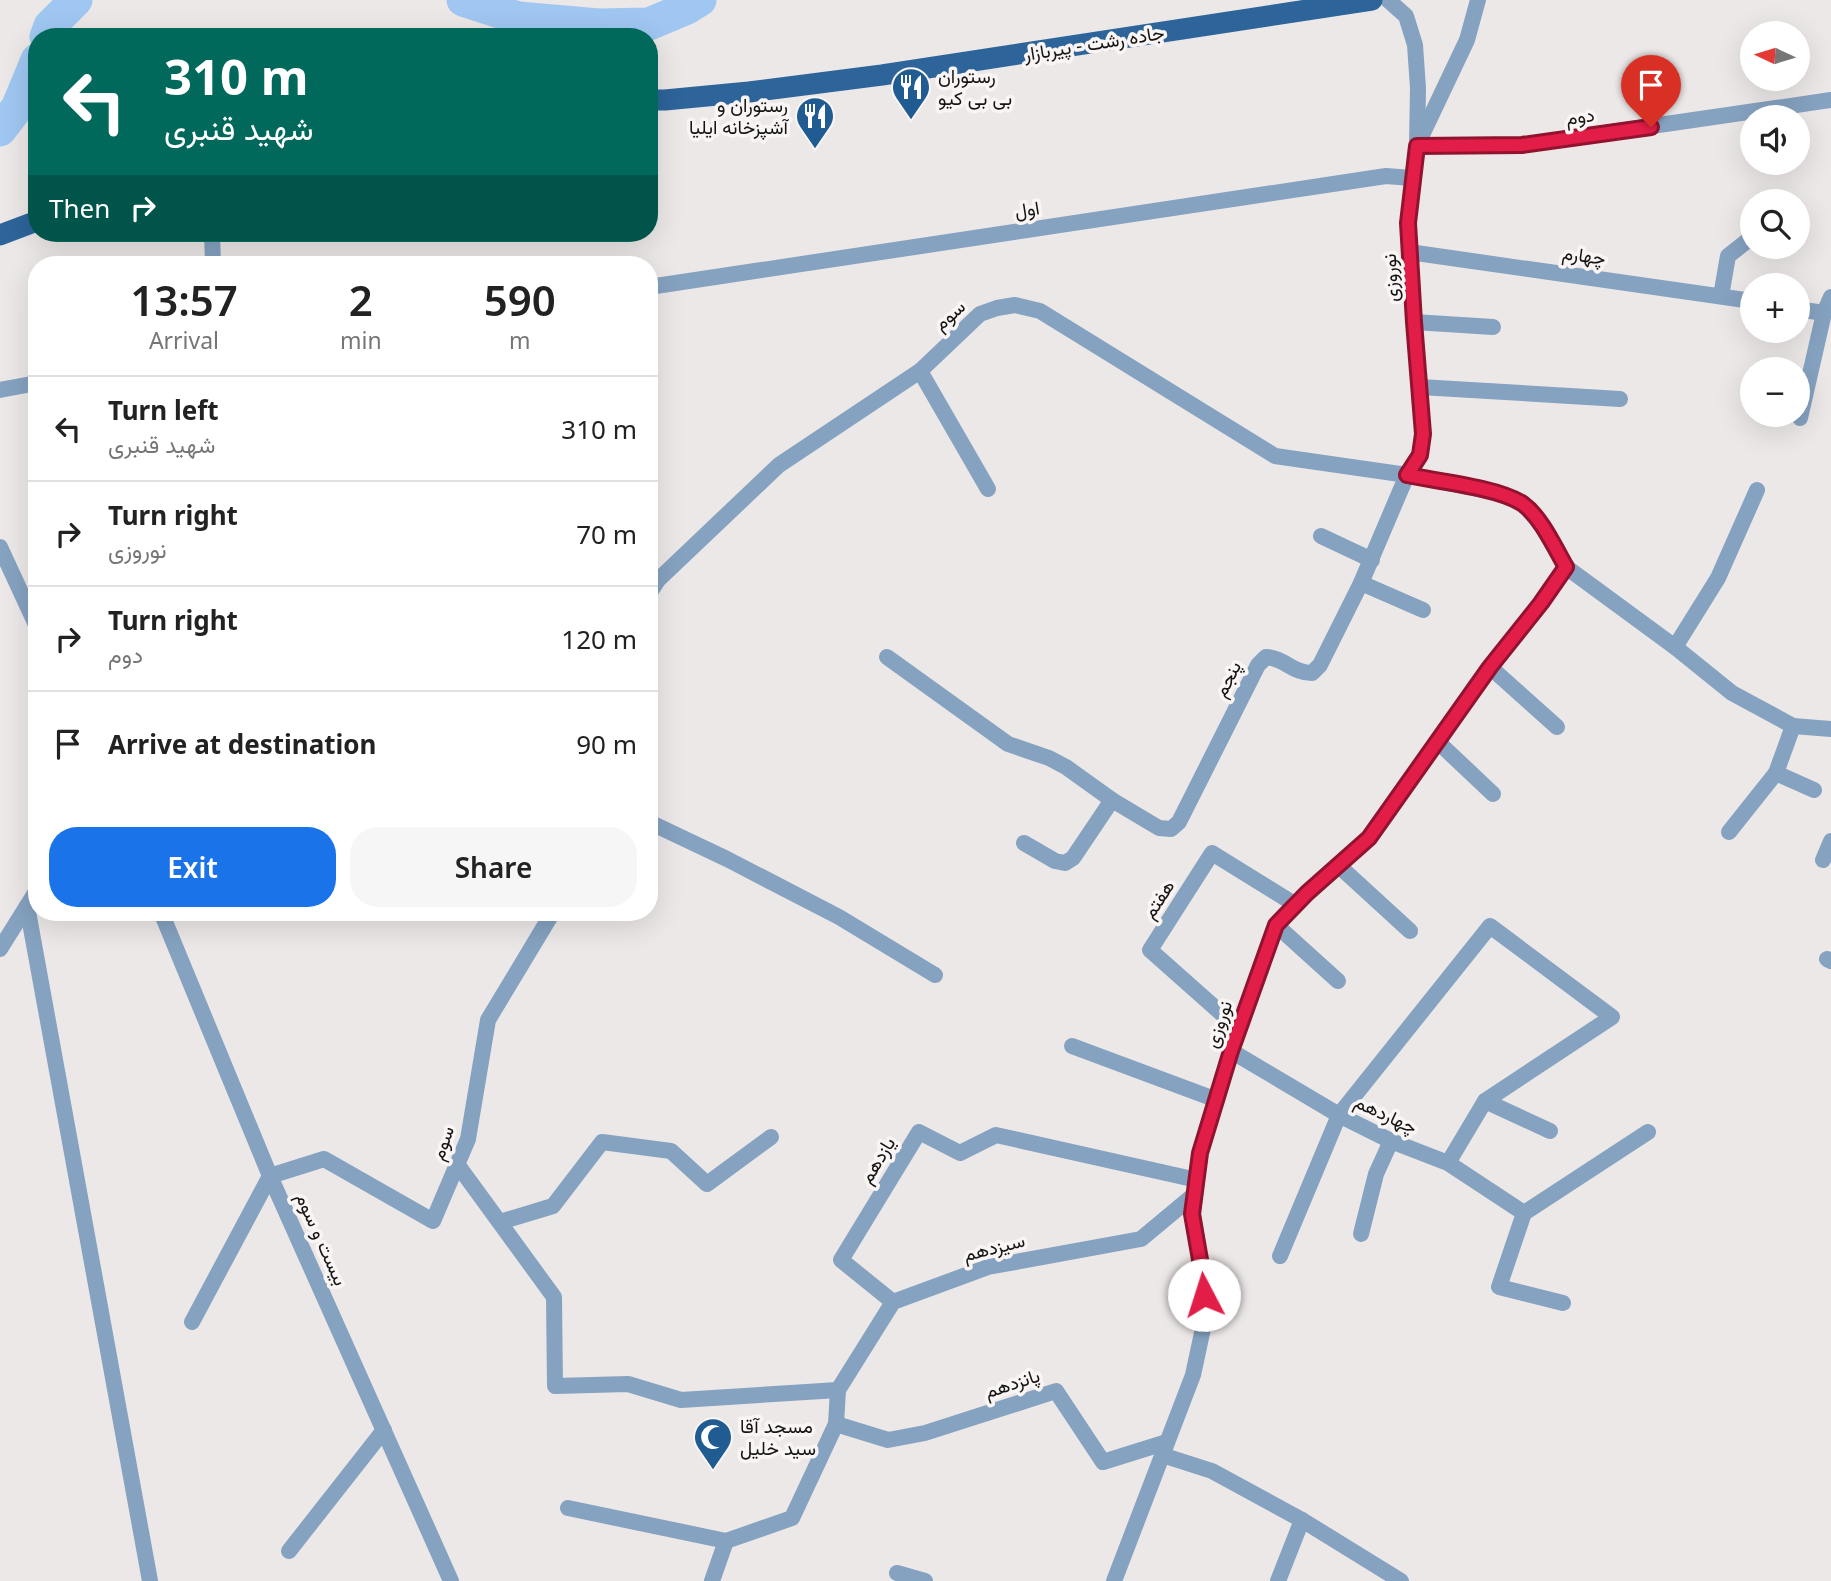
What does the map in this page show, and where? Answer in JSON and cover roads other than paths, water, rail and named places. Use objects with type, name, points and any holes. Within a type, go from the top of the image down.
[{"type":"main road","name":"جاده رشت - پیربازار","points":[[658,100],[749,92],[882,75],[1372,0]]},
{"type":"main road","points":[[0,235],[28,224]]},
{"type":"street","name":"نوروزی","points":[[1388,0],[1406,16],[1415,44],[1419,88],[1417,146],[1408,223],[1423,434],[1420,455],[1407,475]]},
{"type":"street","points":[[1417,146],[1467,40],[1478,0]]},
{"type":"street","name":"دوم","points":[[1417,146],[1522,145],[1831,100]]},
{"type":"street","name":"اول","points":[[658,286],[1386,176],[1412,178]]},
{"type":"street","points":[[1721,296],[1728,256],[1740,246]]},
{"type":"street","name":"چهارم","points":[[1409,253],[1740,299]]},
{"type":"street","points":[[1810,374],[1824,313],[1831,297]]},
{"type":"street","name":"سوم","points":[[658,580],[779,465],[920,371],[980,314],[1015,305],[1040,311],[1275,457],[1407,475],[1504,495],[1524,505],[1541,525],[1566,567]]},
{"type":"street","points":[[1810,311],[1824,313]]},
{"type":"street","points":[[1414,322],[1493,327]]},
{"type":"street","points":[[920,371],[988,489]]},
{"type":"street","points":[[0,390],[28,385]]},
{"type":"street","points":[[1420,387],[1620,399]]},
{"type":"street","name":"پنجم","points":[[1112,800],[1159,828],[1171,829],[1179,822],[1258,665],[1266,657],[1276,658],[1301,673],[1311,673],[1320,665],[1372,559],[1407,475]]},
{"type":"street","points":[[1675,647],[1718,578],[1757,490]]},
{"type":"street","points":[[1321,536],[1372,559]]},
{"type":"street","points":[[0,547],[28,608]]},
{"type":"street","name":"نوروزی","points":[[1114,1581],[1193,1375],[1205,1319],[1202,1271],[1192,1214],[1200,1153],[1231,1051],[1276,925],[1369,838],[1490,667],[1566,567]]},
{"type":"street","points":[[1566,567],[1675,647],[1732,693],[1793,726],[1831,729]]},
{"type":"street","points":[[1361,583],[1423,610]]},
{"type":"street","points":[[887,657],[1000,740],[1066,767],[1112,800],[1073,858],[1065,863],[1055,861],[1024,844]]},
{"type":"street","points":[[1490,667],[1557,727]]},
{"type":"street","points":[[1729,832],[1776,773],[1793,726]]},
{"type":"street","points":[[1438,742],[1493,794]]},
{"type":"street","points":[[1776,773],[1814,790]]},
{"type":"street","points":[[658,826],[839,917],[935,975]]},
{"type":"street","points":[[1823,860],[1831,841]]},
{"type":"street","name":"هفتم","points":[[1239,1029],[1150,950],[1212,853],[1296,905]]},
{"type":"street","points":[[1339,866],[1410,931]]},
{"type":"street","points":[[0,949],[27,906]]},
{"type":"street","points":[[27,906],[28,911]]},
{"type":"street","points":[[30,921],[150,1581]]},
{"type":"street","name":"بیست و سوم","points":[[165,921],[270,1175],[451,1581]]},
{"type":"street","name":"سوم","points":[[270,1175],[324,1159],[433,1221],[468,1139],[488,1020],[547,921]]},
{"type":"street","points":[[1276,925],[1339,981]]},
{"type":"street","points":[[1280,1256],[1339,1115],[1490,926],[1612,1017],[1485,1101],[1448,1163]]},
{"type":"street","points":[[1072,1046],[1217,1100]]},
{"type":"street","name":"چهاردهم","points":[[1231,1051],[1339,1115],[1391,1141],[1448,1163],[1524,1213]]},
{"type":"street","points":[[1485,1101],[1550,1131]]},
{"type":"street","name":"یازدهم","points":[[893,1302],[841,1260],[919,1132],[960,1153],[996,1135],[1196,1187]]},
{"type":"street","points":[[1563,1303],[1499,1287],[1524,1213],[1648,1132]]},
{"type":"street","points":[[500,1222],[553,1206],[602,1142],[671,1151],[707,1184],[771,1137]]},
{"type":"street","points":[[1361,1234],[1376,1174],[1391,1141]]},
{"type":"street","points":[[457,1164],[554,1297],[555,1386],[628,1384],[681,1401],[838,1390]]},
{"type":"street","points":[[192,1322],[270,1175]]},
{"type":"street","name":"سیزدهم","points":[[893,1302],[988,1267],[1141,1239],[1196,1187]]},
{"type":"street","points":[[568,1508],[726,1541],[792,1518],[835,1424],[838,1390],[893,1302]]},
{"type":"street","name":"پانزدهم","points":[[835,1424],[888,1440],[925,1433],[1056,1391],[1103,1462],[1164,1449]]},
{"type":"street","points":[[289,1551],[384,1430]]},
{"type":"street","points":[[1164,1449],[1212,1471],[1302,1520],[1401,1581]]},
{"type":"street","points":[[1278,1581],[1302,1520]]},
{"type":"street","points":[[712,1581],[726,1541]]},
{"type":"street","points":[[897,1573],[925,1581]]},
{"type":"waterway","points":[[49,28],[76,0]]},
{"type":"waterway","points":[[463,0],[518,18],[599,25],[649,24],[700,0]]},
{"type":"waterway","points":[[0,130],[17,108],[28,82]]},
{"type":"place","name":"رستوران بی بی کیو","points":[[911,121]]},
{"type":"place","name":"رستوران و آشپزخانه ایلیا","points":[[815,150]]},
{"type":"place","name":"مسجد آقا سید خلیل","points":[[713,1471]]}]
